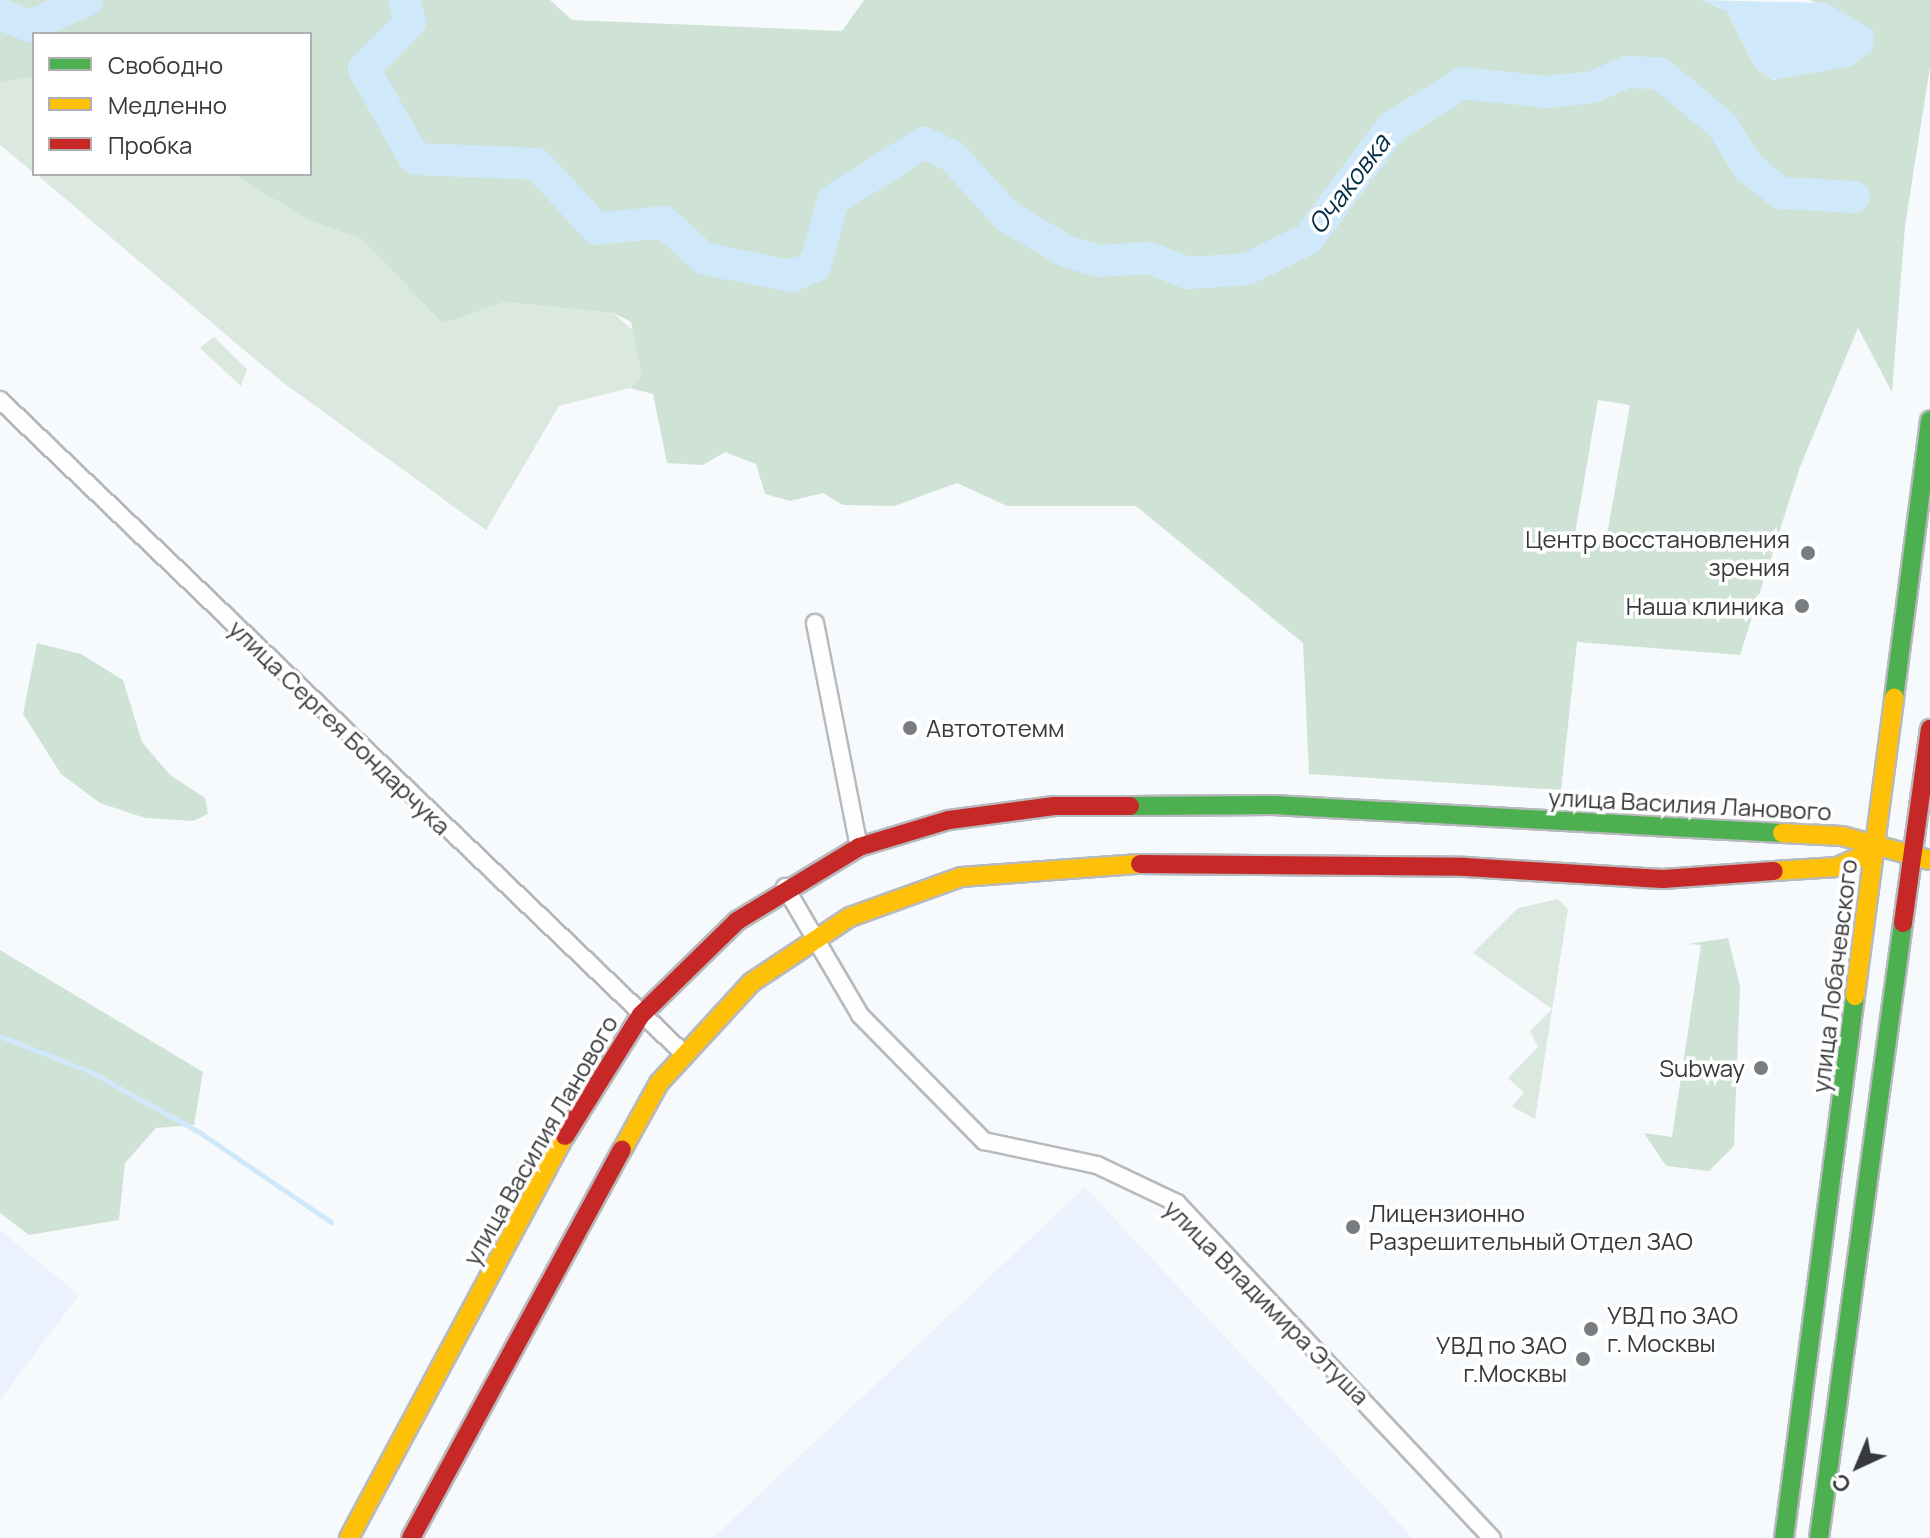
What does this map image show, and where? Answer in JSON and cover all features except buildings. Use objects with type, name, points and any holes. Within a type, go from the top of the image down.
[{"type":"street","name":"улица Сергея Бондарчука","points":[[0,400],[682,1052]]},
{"type":"street","name":"улица Лобачевского","points":[[1784,1538],[1930,420]]},
{"type":"street","points":[[815,623],[859,847]]},
{"type":"street","points":[[1819,1538],[1923,859],[1930,729]]},
{"type":"street","name":"улица Василия Ланового","points":[[349,1538],[553,1155],[641,1015],[676,974],[785,887],[859,847],[949,820],[1054,806],[1241,805],[1842,836],[1874,851],[1923,859]]},
{"type":"street","points":[[411,1538],[606,1170],[682,1052],[752,982],[814,937],[897,896],[961,877],[1074,863],[1465,867],[1663,879],[1837,867],[1874,851]]},
{"type":"street","name":"улица Владимира Этуша","points":[[785,887],[860,1015],[984,1141],[1097,1165],[1177,1203],[1492,1538]]},
{"type":"shaded area","points":[[32,77],[32,171],[0,145],[0,83]]},
{"type":"shaded area","points":[[38,176],[235,176],[309,220],[363,240],[443,324],[504,302],[613,313],[639,335],[642,375],[630,388],[559,406],[486,530],[281,381]]},
{"type":"shaded area","points":[[214,337],[247,369],[241,386],[200,348]]},
{"type":"shaded area","points":[[1558,899],[1568,909],[1535,1119],[1512,1106],[1524,1093],[1508,1078],[1538,1047],[1530,1031],[1552,1009],[1473,953],[1518,908]]},
{"type":"shaded area","points":[[1085,1187],[1413,1538],[713,1538]]},
{"type":"shaded area","points":[[0,1230],[79,1295],[0,1400]]},
{"type":"green space","points":[[0,0],[550,0],[572,20],[842,31],[864,0],[1701,0],[1727,11],[1756,69],[1773,80],[1811,72],[1874,31],[1810,0],[1930,0],[1930,67],[1905,226],[1892,392],[1858,328],[1800,467],[1740,655],[1577,642],[1561,790],[1309,774],[1303,643],[1136,506],[1007,506],[957,483],[894,506],[843,505],[823,493],[790,501],[765,494],[756,464],[725,452],[703,465],[667,463],[653,394],[630,388],[642,375],[631,322],[613,313],[504,302],[443,324],[363,240],[309,220],[235,176],[312,176],[312,32],[32,32],[32,77],[0,83]],"holes":[[[1598,400],[1630,405],[1605,546],[1574,540]]]},
{"type":"green space","points":[[37,643],[81,654],[123,680],[142,742],[170,775],[205,798],[208,814],[193,821],[145,818],[100,803],[61,774],[23,714]]},
{"type":"green space","points":[[1728,938],[1740,986],[1734,1146],[1709,1171],[1666,1166],[1644,1133],[1672,1137],[1701,945],[1688,944]]},
{"type":"green space","points":[[0,950],[203,1072],[194,1125],[156,1128],[125,1163],[119,1220],[29,1235],[0,1213]]},
{"type":"water","points":[[1701,0],[1827,3],[1874,31],[1873,49],[1852,66],[1773,80],[1756,69],[1727,11]]},
{"type":"waterway","points":[[0,14],[30,26],[87,0]]},
{"type":"waterway","name":"Очаковка","points":[[404,0],[410,22],[364,69],[415,159],[537,164],[597,229],[664,222],[705,259],[791,276],[815,266],[833,200],[924,143],[952,156],[1008,217],[1068,252],[1099,261],[1150,258],[1187,273],[1247,269],[1308,239],[1392,127],[1463,83],[1547,92],[1593,87],[1626,72],[1659,73],[1722,125],[1748,167],[1781,193],[1854,197]]},
{"type":"waterway","points":[[0,1036],[91,1072],[199,1132],[331,1222]]},
{"type":"traffic: fast","points":[[1894,698],[1930,420]]},
{"type":"traffic: fast","points":[[1130,806],[1273,805],[1782,833]]},
{"type":"traffic: fast","points":[[1819,1538],[1903,923]]},
{"type":"traffic: fast","points":[[1784,1538],[1855,996]]},
{"type":"traffic: slow","points":[[1855,996],[1894,698]]},
{"type":"traffic: slow","points":[[1782,833],[1842,836],[1930,860]]},
{"type":"traffic: slow","points":[[1774,871],[1837,867],[1874,851]]},
{"type":"traffic: slow","points":[[622,1150],[659,1083],[752,982],[850,917],[961,877],[1140,864]]},
{"type":"traffic: slow","points":[[349,1538],[565,1136]]},
{"type":"traffic: jam","points":[[1903,923],[1930,729]]},
{"type":"traffic: jam","points":[[565,1136],[641,1015],[737,921],[859,847],[949,820],[1054,806],[1130,806]]},
{"type":"traffic: jam","points":[[1140,864],[1465,867],[1663,879],[1774,871]]},
{"type":"traffic: jam","points":[[411,1538],[622,1150]]},
{"type":"place","name":"Центр восстановления зрения","points":[[1808,553]]},
{"type":"place","name":"Наша клиника","points":[[1802,606]]},
{"type":"place","name":"Автототемм","points":[[910,728]]},
{"type":"place","name":"Subway","points":[[1761,1068]]},
{"type":"place","name":"Лицензионно Разрешительный Отдел ЗАО","points":[[1353,1227]]},
{"type":"place","name":"УВД по ЗАО г. Москвы","points":[[1591,1329]]},
{"type":"place","name":"УВД по ЗАО г.Москвы","points":[[1583,1359]]}]
